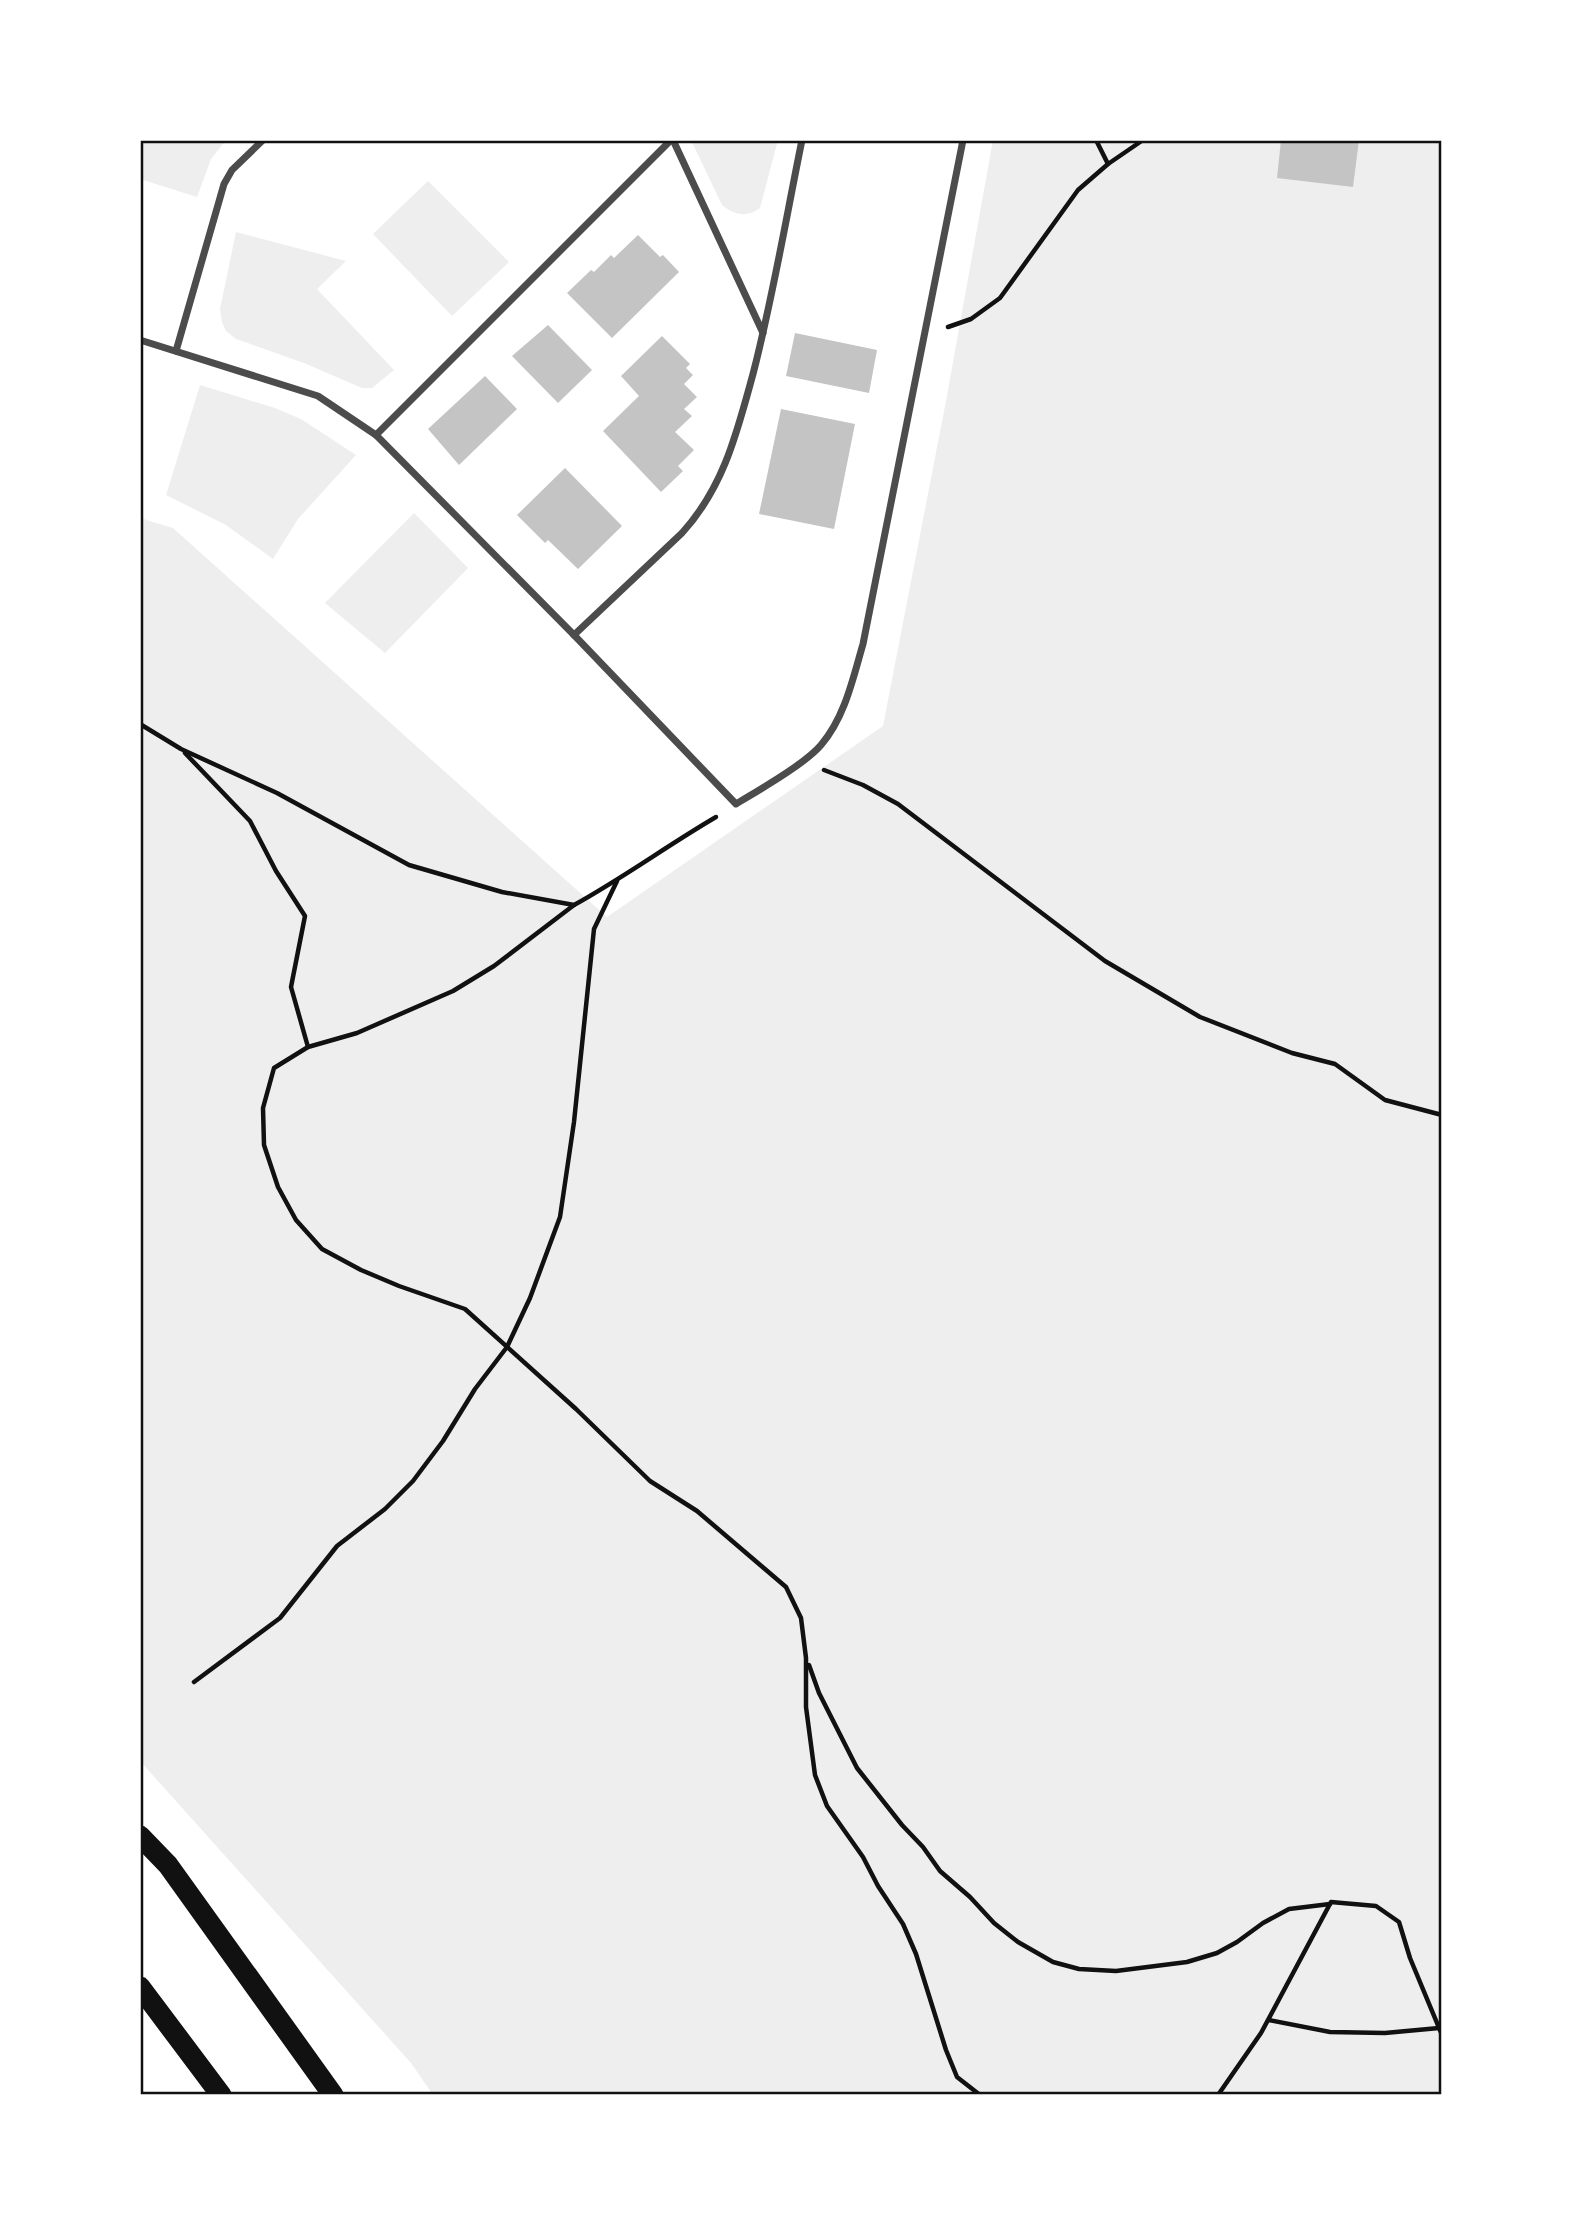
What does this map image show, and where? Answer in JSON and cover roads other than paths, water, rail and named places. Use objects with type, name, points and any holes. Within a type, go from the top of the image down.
[{"type":"highway","points":[[140,1836],[167,1865],[333,2095]]},
{"type":"highway","points":[[140,1987],[221,2095]]},
{"type":"street","points":[[176,351],[224,184],[232,170],[263,140]]},
{"type":"street","points":[[376,435],[672,140],[764,334]]},
{"type":"street","points":[[574,635],[682,533],[707,502],[732,448],[764,334],[802,140]]},
{"type":"street","points":[[140,340],[318,396],[376,435],[736,804],[820,746],[835,724],[849,692],[859,656],[963,140]]}]
